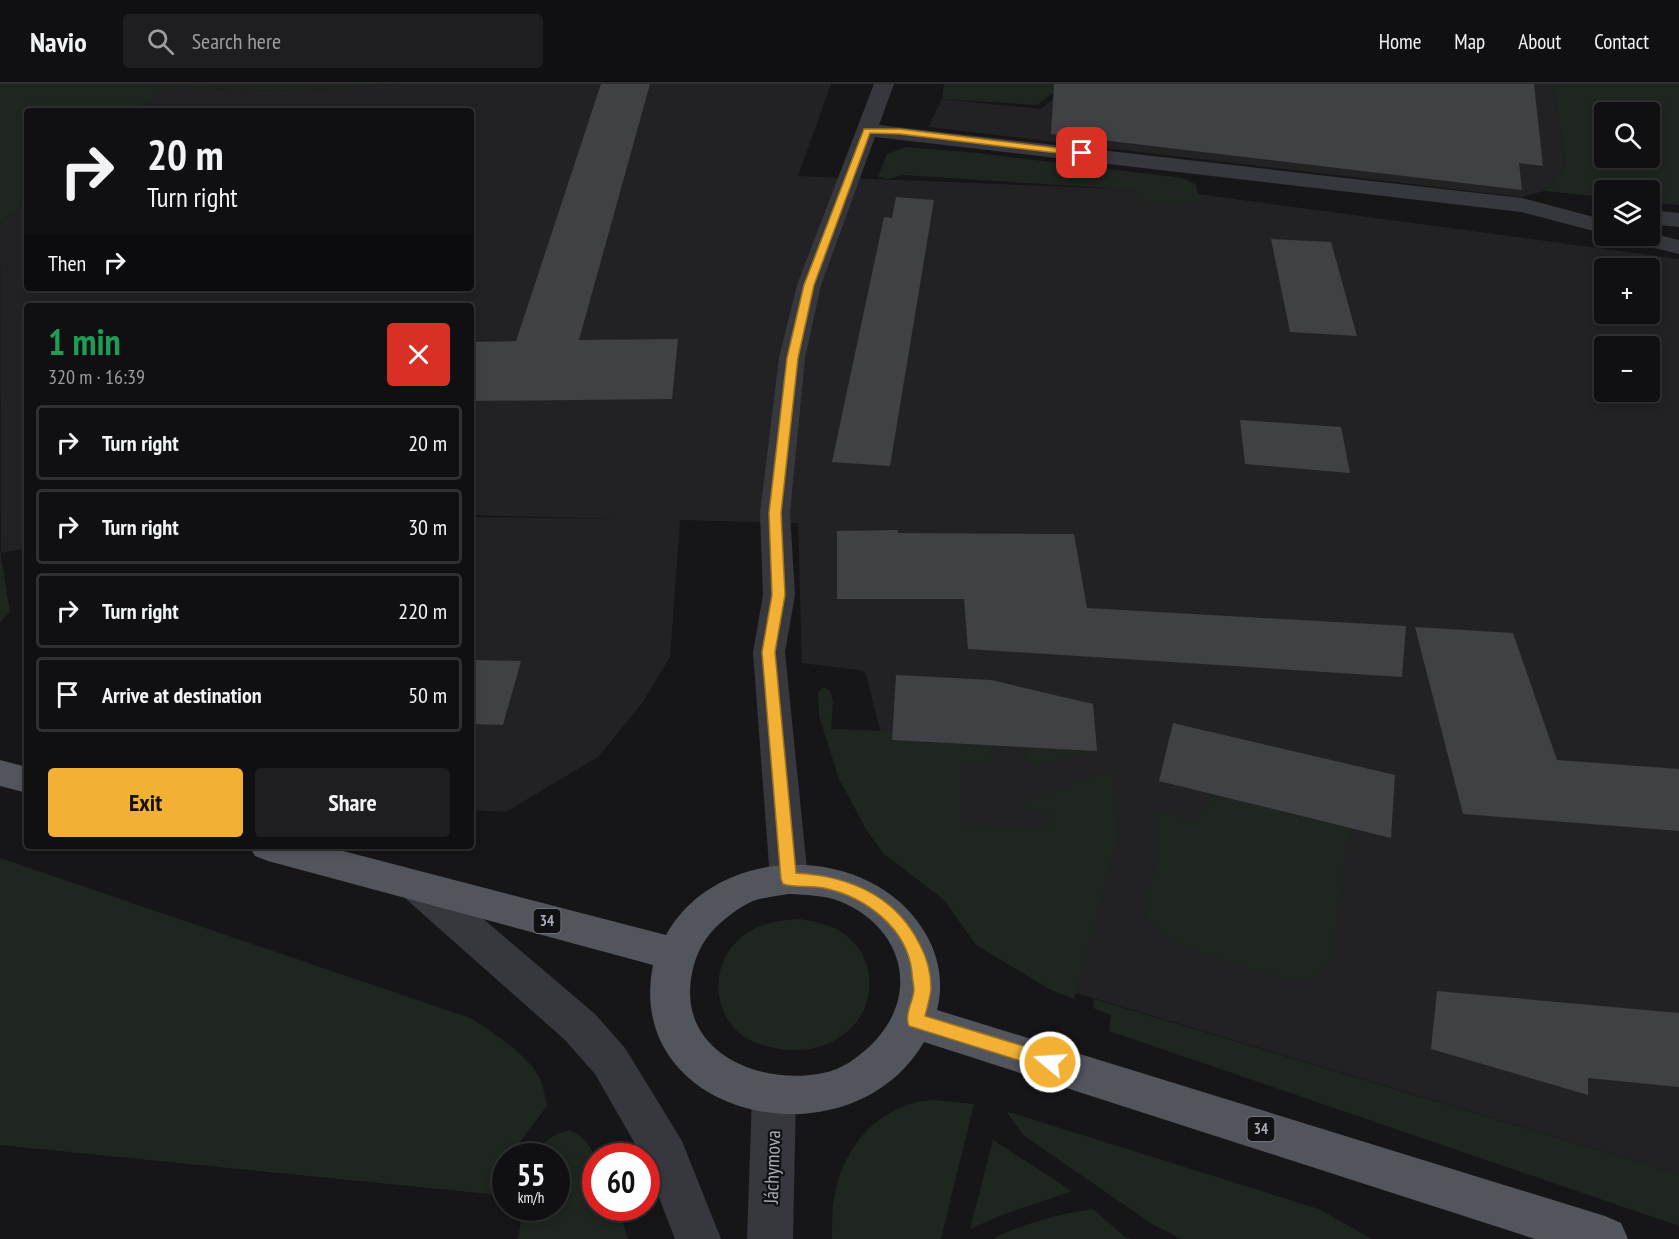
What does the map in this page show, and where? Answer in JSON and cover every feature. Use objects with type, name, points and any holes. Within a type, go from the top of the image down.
[{"type":"main road","points":[[0,773],[24,779]]},
{"type":"main road","name":"34","points":[[279,849],[675,954]]},
{"type":"main road","points":[[789,879],[823,881],[855,891],[883,907],[905,931],[919,959],[922,989],[915,1021],[895,1054],[861,1079],[819,1094],[774,1095],[738,1086],[707,1069],[684,1044],[671,1015],[668,984],[675,954],[695,924],[708,910],[731,894],[759,884],[789,879]]},
{"type":"main road","name":"34","points":[[915,1021],[1605,1239]]},
{"type":"street","points":[[789,879],[769,652],[779,595],[775,513],[792,358],[809,285],[885,84]]},
{"type":"street","points":[[867,130],[1594,212]]},
{"type":"street","points":[[1522,205],[1594,224]]},
{"type":"street","points":[[1660,218],[1679,220]]},
{"type":"street","points":[[1660,242],[1679,247]]},
{"type":"street","points":[[420,888],[580,1027],[610,1061],[666,1156],[698,1239]]},
{"type":"street","name":"Jáchymova","points":[[770,1239],[774,1095]]},
{"type":"shaded area","points":[[0,84],[395,84],[277,91],[168,86],[141,108],[24,108],[24,203],[0,223]]},
{"type":"shaded area","points":[[395,84],[831,84],[798,176],[1175,191],[1679,259],[1679,1174],[1073,992],[911,850],[865,671],[802,663],[798,523],[680,520],[670,657],[642,703],[598,757],[506,812],[474,810],[474,517],[616,519],[474,515],[474,303],[24,303],[24,549],[1,553],[0,223],[24,203],[24,291],[474,291],[474,108],[141,108],[168,86],[277,91]]},
{"type":"shaded area","points":[[944,84],[1065,84],[1037,105],[942,99]]},
{"type":"shaded area","points":[[1071,84],[1553,84],[1566,166],[1544,191],[1521,197],[928,127],[942,99],[1041,109]]},
{"type":"shaded area","points":[[1553,84],[1679,84],[1679,205],[1660,203],[1660,180],[1594,180],[1594,196],[1544,191],[1566,166]]},
{"type":"shaded area","points":[[906,147],[977,153],[1183,178],[1195,184],[1200,197],[1188,205],[1171,206],[1138,200],[1136,190],[903,175],[888,179],[878,177],[887,154]]},
{"type":"shaded area","points":[[0,549],[10,612],[0,622]]},
{"type":"shaded area","points":[[823,687],[830,691],[833,702],[831,729],[892,731],[892,740],[991,746],[990,765],[961,764],[960,824],[1049,829],[1049,813],[1022,808],[1023,803],[1114,769],[1117,841],[1074,999],[1049,989],[976,945],[944,900],[883,853],[867,831],[839,779],[819,716],[818,692]]},
{"type":"shaded area","points":[[1026,747],[1097,751],[1033,767],[1027,761]]},
{"type":"shaded area","points":[[1213,795],[1349,828],[1333,955],[1321,973],[1316,976],[1290,979],[1229,963],[1182,946],[1163,934],[1150,921],[1145,905],[1156,862],[1156,810],[1194,820]]},
{"type":"shaded area","points":[[0,858],[470,1018],[509,1045],[528,1062],[541,1082],[547,1106],[520,1143],[492,1143],[492,1194],[0,1145]]},
{"type":"shaded area","points":[[800,919],[837,929],[858,947],[869,974],[867,1002],[852,1027],[825,1045],[800,1050],[769,1047],[745,1037],[727,1019],[721,1006],[719,977],[729,950],[739,939],[763,925]]},
{"type":"shaded area","points":[[1094,999],[1679,1174],[1679,1226],[1109,1031],[1111,1015],[1093,1008]]},
{"type":"shaded area","points":[[935,1100],[974,1104],[941,1239],[832,1239],[835,1193],[840,1175],[857,1142],[869,1128],[899,1108]]},
{"type":"shaded area","points":[[1006,1111],[1319,1209],[1372,1239],[1181,1239],[1152,1224],[1023,1135]]},
{"type":"shaded area","points":[[569,1130],[588,1143],[582,1143],[582,1221],[622,1221],[628,1239],[518,1239],[521,1221],[570,1221],[570,1143],[545,1143],[557,1134]]},
{"type":"shaded area","points":[[993,1140],[1072,1191],[1002,1215],[970,1229]]},
{"type":"shaded area","points":[[1093,1209],[1124,1236],[1132,1239],[993,1239],[1042,1220]]},
{"type":"building","points":[[601,84],[650,84],[579,340],[678,339],[672,399],[474,401],[474,342],[516,341]]},
{"type":"building","points":[[1054,84],[1534,84],[1543,166],[1519,163],[1522,190],[1051,134]]},
{"type":"building","points":[[896,197],[934,200],[890,466],[832,462],[884,217],[892,218]]},
{"type":"building","points":[[1271,239],[1331,242],[1357,336],[1290,332]]},
{"type":"building","points":[[1240,420],[1341,427],[1350,473],[1245,464]]},
{"type":"building","points":[[898,530],[898,533],[1074,534],[1087,608],[1406,626],[1402,677],[968,649],[964,599],[837,599],[837,531]]},
{"type":"building","points":[[1415,627],[1513,633],[1557,760],[1679,769],[1679,831],[1463,814]]},
{"type":"building","points":[[474,660],[521,661],[503,725],[474,724]]},
{"type":"building","points":[[896,675],[991,680],[1093,704],[1097,751],[892,740]]},
{"type":"building","points":[[1173,723],[1395,775],[1391,838],[1159,781]]},
{"type":"building","points":[[1437,991],[1679,1013],[1679,1087],[1588,1078],[1588,1095],[1431,1049]]},
{"type":"route","points":[[1050,1062],[915,1021],[922,989],[919,959],[905,931],[883,907],[855,891],[823,881],[789,879],[769,652],[779,595],[775,513],[792,358],[809,285],[867,130],[1082,153]]}]
